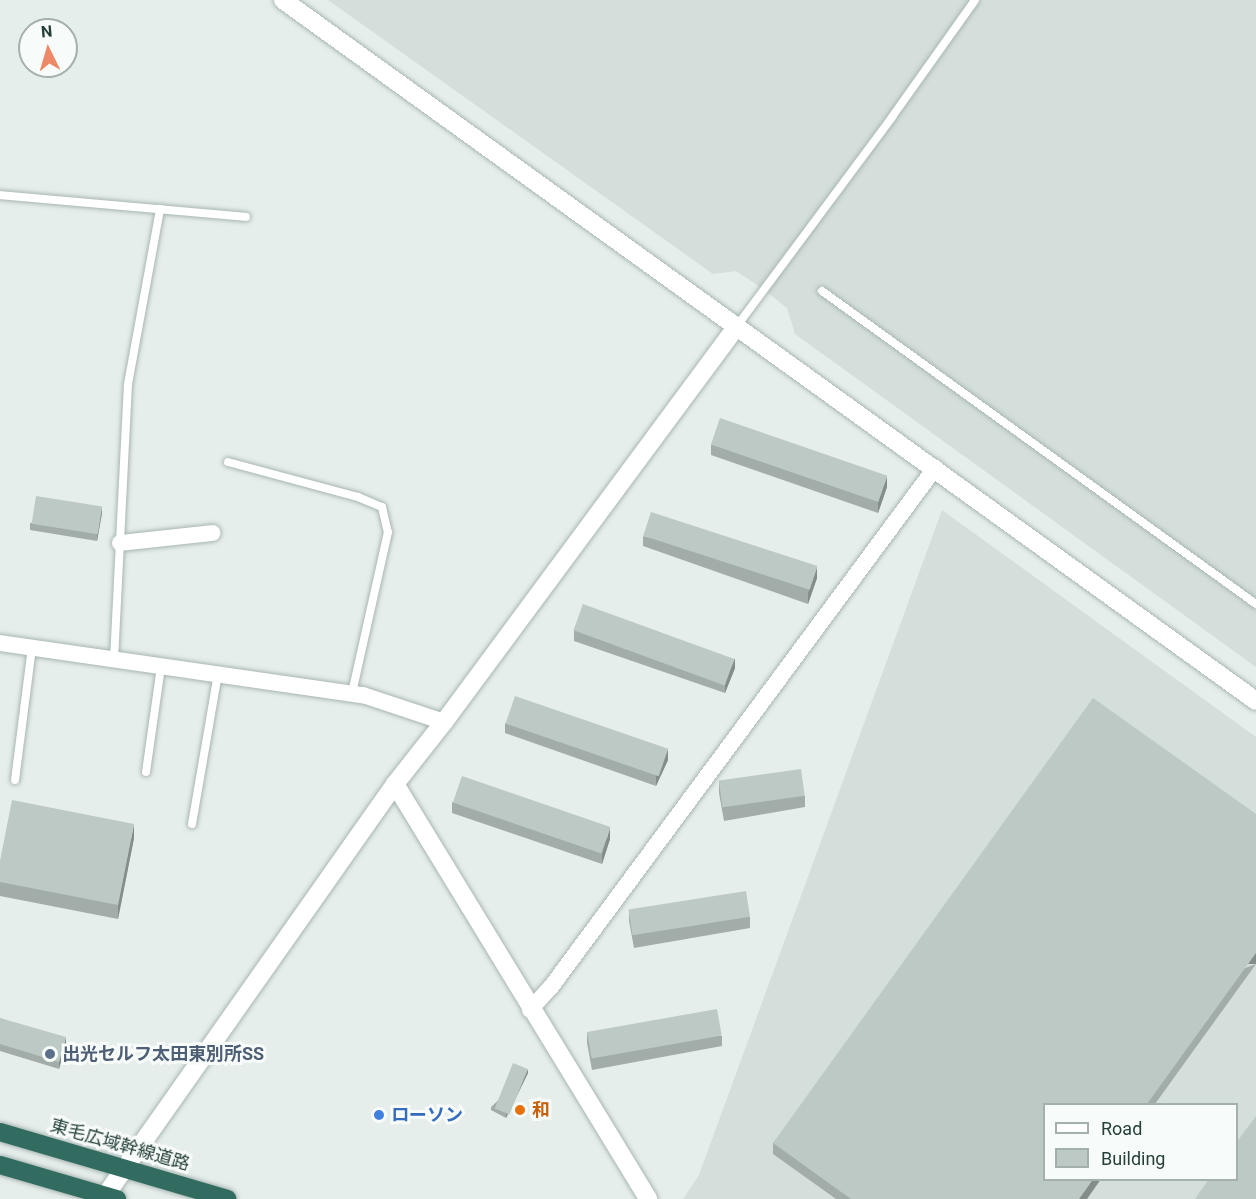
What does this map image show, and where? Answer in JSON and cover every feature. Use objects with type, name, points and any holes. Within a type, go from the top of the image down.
[{"type":"highway","name":"東毛広域幹線道路","points":[[0,1132],[227,1199]]},
{"type":"highway","points":[[0,1165],[108,1198]]},
{"type":"street","points":[[283,0],[1256,701]]},
{"type":"street","points":[[108,1198],[123,1168],[395,784],[444,722],[737,326]]},
{"type":"street","points":[[530,1010],[558,977],[935,468]]},
{"type":"street","points":[[120,543],[213,533]]},
{"type":"street","points":[[0,643],[352,693],[444,722]]},
{"type":"street","points":[[395,784],[530,1010],[648,1199]]},
{"type":"lane","points":[[737,326],[892,117],[975,0]]},
{"type":"lane","points":[[0,195],[246,217]]},
{"type":"lane","points":[[114,660],[128,384],[160,209]]},
{"type":"lane","points":[[822,291],[1256,604]]},
{"type":"lane","points":[[228,462],[358,497],[382,507],[388,532],[352,693]]},
{"type":"lane","points":[[15,780],[32,647]]},
{"type":"lane","points":[[146,772],[161,666]]},
{"type":"lane","points":[[192,824],[218,674]]},
{"type":"shaded area","points":[[328,0],[1256,0],[1256,667],[795,334],[787,308],[763,289],[736,271],[713,274]]},
{"type":"shaded area","points":[[942,510],[1256,737],[1256,1199],[683,1199],[699,1175]]},
{"type":"building","points":[[720,418],[887,476],[878,502],[711,444]]},
{"type":"building","points":[[36,496],[102,506],[98,534],[32,524]]},
{"type":"building","points":[[651,512],[817,566],[810,590],[643,536]]},
{"type":"building","points":[[583,604],[734,659],[725,685],[573,630]]},
{"type":"building","points":[[515,696],[668,749],[659,776],[506,723]]},
{"type":"building","points":[[1093,698],[1256,814],[1256,953],[1148,1103],[1043,1103],[1043,1181],[1092,1181],[1079,1199],[851,1199],[773,1143]]},
{"type":"building","points":[[801,769],[805,796],[723,807],[719,781]]},
{"type":"building","points":[[462,776],[610,827],[601,854],[453,802]]},
{"type":"building","points":[[12,800],[134,824],[118,905],[0,882],[0,861]]},
{"type":"building","points":[[746,891],[750,917],[633,935],[628,910]]},
{"type":"building","points":[[717,1009],[722,1036],[592,1059],[587,1032]]},
{"type":"building","points":[[0,1018],[66,1037],[59,1062],[0,1044]]},
{"type":"building","points":[[513,1063],[528,1069],[509,1114],[495,1108]]},
{"type":"building","points":[[1256,1116],[1256,1199],[1195,1199],[1208,1181],[1238,1181],[1238,1140]]},
{"type":"place","name":"出光セルフ太田東別所SS","points":[[50,1054]]},
{"type":"place","name":"和","points":[[520,1110]]},
{"type":"place","name":"ローソン","points":[[379,1115]]}]
